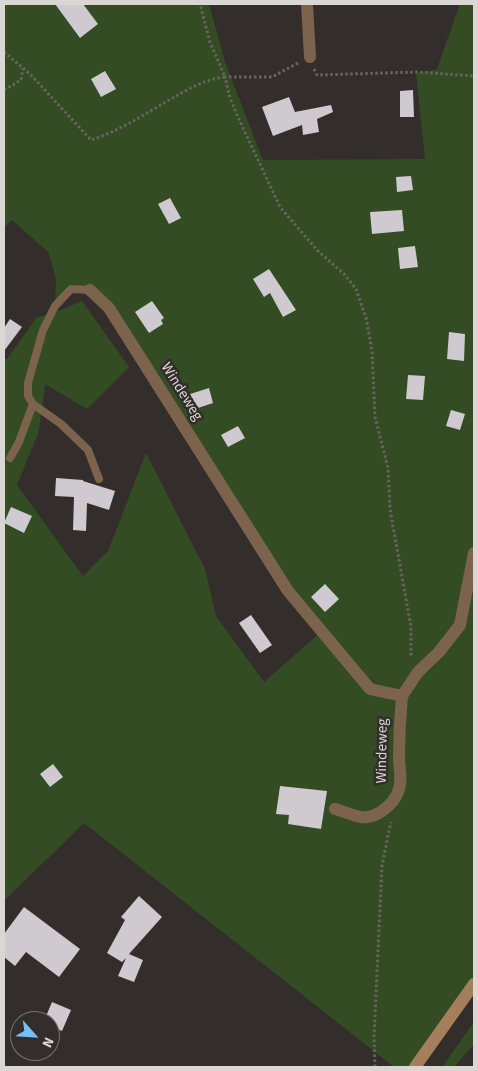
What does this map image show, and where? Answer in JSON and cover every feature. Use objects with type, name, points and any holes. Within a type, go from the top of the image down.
[{"type":"main road","points":[[415,1067],[474,986]]},
{"type":"street","points":[[307,4],[310,57]]},
{"type":"street","name":"Windeweg","points":[[90,290],[109,308],[288,590],[370,689],[402,696],[399,752],[402,776],[398,792],[390,804],[379,813],[363,817],[335,809]]},
{"type":"street","points":[[402,696],[418,672],[439,652],[460,625],[474,553]]},
{"type":"lane","name":"Windeweg","points":[[33,404],[28,396],[28,383],[43,330],[55,306],[71,289],[90,290]]},
{"type":"lane","points":[[10,458],[19,442],[33,404],[60,424],[88,450],[99,479]]},
{"type":"path","points":[[200,4],[210,42],[225,77],[237,116],[280,207],[317,250],[345,275],[356,289],[366,318],[372,350],[376,417],[388,468],[390,509],[411,627],[411,658],[418,672]]},
{"type":"path","points":[[4,52],[23,68],[91,140],[107,135],[191,88],[216,78],[272,77],[310,57],[317,75],[417,72],[474,76]]},
{"type":"path","points":[[4,90],[20,80],[23,68]]},
{"type":"path","points":[[376,1067],[374,1037],[382,865],[392,820]]},
{"type":"green space","points":[[4,4],[209,4],[225,62],[263,160],[425,159],[416,73],[437,69],[460,4],[474,4],[474,984],[415,1067],[394,1067],[84,823],[4,901],[4,358],[7,359],[37,317],[51,314],[82,301],[129,367],[87,409],[45,384],[39,431],[17,485],[83,576],[108,551],[146,453],[205,569],[216,616],[264,682],[322,631],[90,290],[71,289],[55,306],[56,280],[49,253],[12,220],[4,228]]},
{"type":"green space","points":[[474,1022],[474,1044],[454,1067],[442,1067]]},
{"type":"building","points":[[55,4],[83,4],[98,24],[80,38]]},
{"type":"building","points":[[105,71],[116,89],[101,97],[91,79]]},
{"type":"building","points":[[413,90],[414,117],[400,117],[400,91]]},
{"type":"building","points":[[289,97],[295,112],[331,105],[333,112],[317,119],[319,132],[303,135],[302,125],[273,136],[262,107]]},
{"type":"building","points":[[411,176],[413,190],[397,192],[396,177]]},
{"type":"building","points":[[170,198],[181,218],[169,224],[158,204]]},
{"type":"building","points":[[402,210],[404,231],[372,234],[370,212]]},
{"type":"building","points":[[415,246],[418,267],[400,269],[398,248]]},
{"type":"building","points":[[269,269],[296,310],[283,317],[270,293],[264,297],[253,279]]},
{"type":"building","points":[[152,301],[164,318],[161,320],[163,324],[149,333],[135,312]]},
{"type":"building","points":[[10,319],[22,327],[4,351],[4,328]]},
{"type":"building","points":[[449,332],[465,334],[464,361],[447,359]]},
{"type":"building","points":[[408,375],[425,376],[423,400],[406,399]]},
{"type":"building","points":[[209,388],[213,403],[192,410],[187,395]]},
{"type":"building","points":[[451,410],[465,414],[460,430],[446,426]]},
{"type":"building","points":[[238,426],[245,438],[228,447],[221,435]]},
{"type":"building","points":[[56,478],[83,480],[115,491],[109,510],[87,503],[86,531],[73,530],[74,497],[55,496]]},
{"type":"building","points":[[11,507],[32,516],[24,533],[4,523]]},
{"type":"building","points":[[325,584],[339,599],[325,612],[311,597]]},
{"type":"building","points":[[251,615],[272,645],[260,653],[239,623]]},
{"type":"building","points":[[53,764],[63,777],[50,787],[40,774]]},
{"type":"building","points":[[280,786],[327,791],[321,829],[288,824],[289,815],[276,814]]},
{"type":"building","points":[[139,896],[162,917],[129,954],[143,960],[134,982],[118,976],[126,958],[122,962],[107,953],[125,920],[121,917]]},
{"type":"building","points":[[24,907],[80,949],[59,977],[26,952],[15,966],[4,957],[4,934]]},
{"type":"building","points":[[52,1002],[71,1010],[62,1031],[60,1030],[60,1011],[48,1011]]}]
